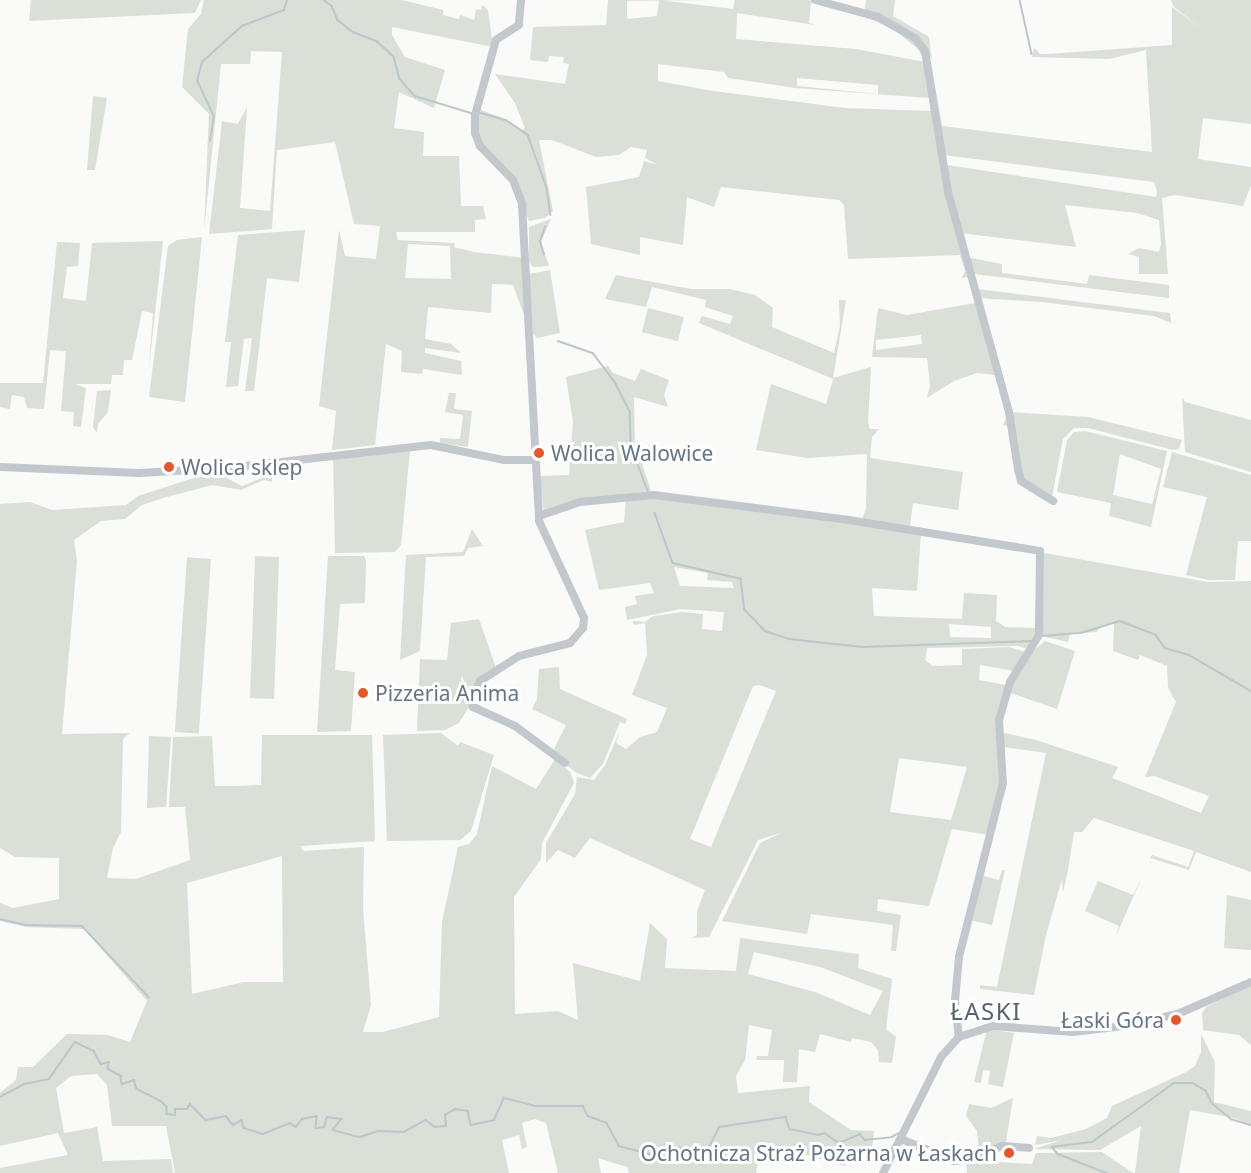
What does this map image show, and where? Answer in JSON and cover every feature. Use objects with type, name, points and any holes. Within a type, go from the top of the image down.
[{"type":"street","points":[[521,0],[519,25],[496,40],[474,127],[480,146],[513,180],[522,204],[533,353],[535,460],[544,535],[568,577],[584,618],[583,628],[570,644],[519,657],[480,681],[474,692],[473,707],[515,726],[565,763]]},
{"type":"street","points":[[815,0],[878,17],[915,38],[926,51],[948,192],[1009,412],[1020,475],[1029,487],[1053,501]]},
{"type":"street","points":[[0,467],[139,473],[228,468],[430,445],[504,460],[535,460]]},
{"type":"street","points":[[542,515],[580,502],[654,495],[860,521],[1040,551],[1039,635],[1010,682],[999,720],[1003,783],[959,957],[955,1001],[959,1037]]},
{"type":"street","points":[[882,1173],[941,1057],[959,1037],[993,1026],[1073,1032],[1132,1025],[1180,1013],[1251,981]]},
{"type":"street","points":[[900,1139],[954,1161],[970,1160],[1002,1146],[1029,1148]]},
{"type":"shaded area","points":[[31,0],[201,0],[195,13],[29,21]]},
{"type":"shaded area","points":[[204,0],[402,0],[443,10],[443,15],[459,19],[460,15],[474,20],[476,9],[481,10],[482,5],[488,10],[493,47],[392,27],[392,35],[405,57],[445,70],[434,108],[399,92],[394,128],[424,132],[423,156],[459,156],[461,206],[483,206],[486,219],[475,220],[475,232],[396,232],[398,240],[455,243],[454,247],[474,252],[525,258],[524,315],[513,285],[492,284],[491,313],[428,307],[425,339],[451,344],[461,353],[425,348],[425,353],[461,361],[462,375],[423,369],[422,374],[401,372],[402,351],[386,344],[375,445],[332,450],[336,411],[319,406],[339,230],[345,256],[376,259],[380,226],[354,224],[335,142],[277,150],[272,229],[209,234],[222,121],[238,124],[247,107],[240,208],[270,211],[282,52],[251,51],[250,64],[221,64],[204,231],[209,114],[182,87],[188,29],[201,14]],"holes":[[[408,244],[450,246],[451,279],[405,278]]]},
{"type":"shaded area","points":[[608,0],[627,0],[627,19],[657,16],[659,0],[733,9],[735,0],[808,0],[838,8],[811,2],[809,23],[815,25],[737,13],[736,39],[856,49],[925,62],[918,49],[892,28],[851,11],[877,18],[916,41],[928,63],[947,196],[967,277],[962,278],[965,271],[960,255],[848,259],[844,205],[839,200],[721,187],[714,207],[687,197],[683,245],[640,237],[640,255],[591,244],[586,187],[639,177],[644,161],[658,165],[645,158],[647,150],[631,147],[619,155],[596,157],[552,140],[539,140],[553,211],[545,218],[529,221],[510,174],[478,140],[479,109],[505,119],[521,131],[525,128],[515,103],[495,74],[565,84],[569,64],[563,63],[564,57],[549,56],[548,62],[530,60],[533,27],[606,25]],"holes":[[[658,64],[724,72],[728,78],[795,88],[929,98],[932,111],[845,108],[713,91],[658,81]],[[797,78],[878,85],[878,94],[797,86]]]},
{"type":"shaded area","points":[[866,0],[895,0],[893,16],[929,37],[932,60],[924,46],[865,10]]},
{"type":"shaded area","points":[[1171,0],[1251,0],[1251,124],[1203,118],[1198,159],[1251,167],[1251,185],[1243,206],[1175,195],[1162,198],[1168,274],[1139,274],[1139,257],[1128,254],[1139,248],[1159,252],[1161,244],[1159,220],[1137,213],[1065,205],[1076,247],[959,233],[947,165],[1156,197],[1157,192],[1154,182],[944,155],[931,63],[942,126],[1152,152],[1146,50],[1109,59],[1032,57],[1034,47],[1040,54],[1048,54],[1172,45],[1172,7],[1202,29],[1174,7]]},
{"type":"shaded area","points":[[93,96],[107,98],[95,170],[87,170]]},
{"type":"shaded area","points":[[551,219],[541,241],[549,266],[533,267],[529,262],[529,227]]},
{"type":"shaded area","points":[[305,230],[299,282],[267,278],[254,391],[245,391],[252,338],[244,339],[238,386],[226,387],[231,342],[225,342],[238,235]]},
{"type":"shaded area","points":[[202,237],[185,402],[149,397],[168,246],[177,240]]},
{"type":"shaded area","points":[[163,241],[149,368],[153,313],[142,311],[132,360],[124,360],[123,375],[112,375],[111,384],[75,384],[86,388],[81,427],[73,426],[74,412],[61,411],[66,351],[50,350],[44,409],[27,408],[24,397],[12,395],[10,409],[0,407],[0,383],[43,383],[57,242],[80,243],[78,266],[67,267],[63,298],[86,301],[92,243]]},
{"type":"shaded area","points":[[966,257],[1002,264],[1002,273],[1087,284],[1089,275],[1169,285],[1169,298],[973,274],[978,289],[1170,313],[1171,323],[1154,316],[1042,302],[977,298]]},
{"type":"shaded area","points":[[550,270],[560,333],[537,338],[533,334],[529,274]]},
{"type":"shaded area","points":[[616,275],[691,289],[730,289],[755,295],[773,308],[772,327],[834,353],[840,326],[839,300],[846,300],[833,378],[871,367],[868,423],[870,429],[879,429],[872,437],[870,458],[963,472],[958,510],[913,503],[910,526],[862,519],[866,509],[867,454],[808,458],[756,450],[771,384],[826,404],[833,379],[699,323],[702,316],[730,324],[733,316],[705,307],[706,300],[652,287],[646,307],[605,299]]},
{"type":"shaded area","points":[[975,303],[1010,426],[1003,425],[1007,416],[995,375],[977,373],[954,381],[927,398],[930,386],[927,358],[872,357],[878,308],[907,315]],"holes":[[[921,335],[922,344],[876,350],[876,340]]]},
{"type":"shaded area","points":[[648,308],[684,317],[678,341],[642,332]]},
{"type":"shaded area","points":[[608,366],[613,373],[635,381],[641,369],[669,380],[664,395],[668,407],[634,397],[635,442],[651,491],[574,500],[544,512],[539,476],[569,475],[573,422],[566,377]]},
{"type":"shaded area","points":[[111,390],[108,412],[98,424],[97,433],[93,427],[97,391]]},
{"type":"shaded area","points":[[449,393],[456,393],[454,409],[472,411],[468,447],[440,443],[440,438],[460,439],[463,415],[445,412]]},
{"type":"shaded area","points":[[1182,398],[1185,402],[1251,420],[1251,472],[1185,452]]},
{"type":"shaded area","points":[[1010,412],[1088,417],[1182,440],[1179,449],[1173,450],[1088,428],[1074,428],[1063,439],[1052,497],[1024,481]]},
{"type":"shaded area","points":[[1085,431],[1167,451],[1151,527],[1109,516],[1111,503],[1057,492],[1067,440],[1074,432]],"holes":[[[1120,454],[1161,469],[1152,504],[1113,495]]]},
{"type":"shaded area","points":[[410,450],[401,545],[395,552],[335,553],[333,458]]},
{"type":"shaded area","points":[[1172,452],[1251,475],[1251,541],[1238,541],[1235,580],[1209,580],[1186,575],[1207,497],[1163,487]]},
{"type":"shaded area","points":[[333,458],[272,469],[272,482],[264,480],[241,490],[212,485],[163,498],[142,505],[125,519],[101,521],[74,540],[77,561],[62,734],[130,733],[123,739],[121,832],[113,848],[107,878],[136,879],[190,860],[185,807],[169,807],[173,737],[212,736],[215,786],[238,786],[261,785],[262,735],[372,735],[375,841],[300,846],[304,851],[364,847],[363,908],[371,1005],[363,1032],[383,1032],[439,1017],[442,922],[458,847],[469,844],[477,834],[492,766],[536,789],[555,759],[570,772],[574,783],[542,843],[541,859],[514,897],[515,1014],[558,1011],[578,1020],[573,963],[640,981],[650,923],[667,939],[665,968],[736,971],[740,938],[859,954],[858,968],[892,979],[886,1029],[896,1037],[892,1063],[879,1062],[878,1050],[871,1042],[852,1038],[851,1042],[820,1034],[815,1052],[799,1049],[797,1082],[783,1082],[784,1060],[756,1060],[757,1056],[768,1056],[772,1030],[749,1025],[745,1060],[736,1076],[738,1093],[810,1086],[809,1102],[851,1130],[874,1131],[872,1149],[861,1149],[845,1166],[776,1146],[759,1157],[756,1173],[629,1173],[627,1167],[598,1158],[601,1173],[558,1173],[546,1123],[535,1119],[522,1123],[527,1147],[522,1149],[519,1135],[502,1140],[509,1173],[175,1173],[166,1126],[112,1126],[107,1085],[97,1074],[71,1076],[56,1088],[64,1133],[97,1127],[103,1161],[171,1159],[173,1173],[0,1173],[0,1168],[68,1155],[58,1133],[0,1146],[0,1093],[16,1080],[18,1067],[33,1067],[67,1034],[108,1035],[130,1042],[147,1001],[84,929],[26,927],[0,921],[0,903],[13,908],[59,899],[59,858],[15,857],[0,848],[0,504],[30,502],[52,510],[126,505],[138,496],[197,477],[225,477],[242,486],[269,475],[270,467]],"holes":[[[282,856],[283,982],[244,982],[192,994],[187,883]],[[754,952],[820,967],[883,991],[870,1015],[815,992],[748,974]]]},
{"type":"shaded area","points":[[653,497],[921,533],[917,591],[872,588],[874,616],[962,619],[964,593],[997,595],[996,621],[1005,627],[1038,628],[1028,649],[1017,646],[927,648],[925,660],[933,666],[962,665],[962,649],[1009,647],[1025,652],[1014,671],[980,665],[979,680],[1006,685],[997,713],[1002,771],[989,835],[952,829],[929,906],[878,899],[877,911],[901,915],[896,951],[891,951],[893,925],[811,914],[807,934],[722,921],[760,843],[781,833],[758,840],[709,937],[691,938],[697,935],[697,911],[705,890],[590,838],[575,858],[558,850],[546,863],[546,843],[575,794],[577,777],[594,780],[605,765],[620,730],[616,743],[626,749],[640,737],[657,732],[667,708],[632,695],[647,655],[645,623],[634,625],[633,621],[645,622],[653,616],[683,612],[703,614],[702,629],[722,631],[724,612],[681,609],[627,620],[625,607],[637,604],[635,596],[654,593],[650,583],[599,590],[585,530],[624,522],[626,499]],"holes":[[[674,567],[708,573],[707,580],[732,582],[734,588],[680,586]],[[949,624],[991,627],[991,638],[950,637]],[[760,685],[776,691],[711,847],[690,839],[753,686]],[[899,758],[967,767],[951,820],[890,812]]]},
{"type":"shaded area","points":[[472,529],[483,546],[468,548],[464,556],[426,557],[420,651],[400,660],[406,555],[463,552]]},
{"type":"shaded area","points":[[1044,553],[1208,582],[1251,581],[1251,872],[1196,852],[1189,870],[1150,858],[1152,855],[1188,867],[1194,851],[1094,818],[1082,832],[1074,832],[1063,892],[1062,879],[1046,935],[1034,995],[980,989],[980,985],[997,987],[1046,753],[1003,747],[1000,732],[1036,740],[1118,767],[1112,778],[1201,813],[1209,796],[1154,776],[1145,777],[1176,702],[1168,688],[1167,666],[1140,655],[1138,660],[1113,651],[1114,623],[1103,625],[1096,632],[1070,634],[1068,642],[1041,636]]},
{"type":"shaded area","points":[[255,556],[279,557],[274,699],[250,698]]},
{"type":"shaded area","points":[[328,556],[364,556],[366,560],[365,603],[340,604],[335,670],[355,672],[351,731],[317,732]]},
{"type":"shaded area","points":[[187,557],[211,559],[199,734],[175,732]]},
{"type":"shaded area","points":[[479,619],[496,668],[472,690],[469,707],[459,723],[445,730],[417,731],[420,659],[447,660],[451,623]]},
{"type":"shaded area","points":[[1045,641],[1075,651],[1057,709],[1008,692],[1030,653]]},
{"type":"shaded area","points":[[559,667],[560,689],[627,719],[625,724],[620,722],[603,764],[590,778],[575,772],[552,753],[566,725],[532,709],[537,699],[539,669]]},
{"type":"shaded area","points":[[441,733],[458,746],[460,742],[494,755],[471,831],[460,840],[387,841],[383,735]]},
{"type":"shaded area","points":[[149,736],[171,737],[166,807],[147,808]]},
{"type":"shaded area","points":[[1002,870],[1005,870],[992,925],[970,920],[983,876],[999,880]]},
{"type":"shaded area","points":[[1142,877],[1116,936],[1119,926],[1085,911],[1098,881],[1133,895]]},
{"type":"shaded area","points":[[1227,895],[1251,900],[1251,950],[1224,948]]},
{"type":"shaded area","points":[[1251,985],[1251,1045],[1239,1035],[1203,1030],[1202,1013],[1206,1007]]},
{"type":"shaded area","points":[[987,1029],[1014,1033],[1003,1087],[988,1084],[990,1071],[983,1070],[981,1083],[974,1082]]},
{"type":"shaded area","points":[[1201,1034],[1215,1062],[1214,1102],[1251,1111],[1251,1126],[1235,1118],[1190,1110],[1179,1173],[1135,1173],[1141,1126],[1100,1150],[1033,1149],[1062,1140],[1035,1145],[1037,1136],[1051,1138],[1086,1129],[1107,1118],[1112,1106],[1195,1066],[1201,1052]]},
{"type":"shaded area","points":[[1013,1098],[1006,1142],[979,1154],[977,1131],[966,1116],[969,1104],[991,1108]]},
{"type":"shaded area","points":[[1102,1152],[1133,1173],[967,1173],[966,1162],[995,1158],[995,1162],[1032,1164],[1036,1153]]},
{"type":"waterway","points":[[210,141],[214,117],[197,81],[202,62],[242,26],[284,10],[287,0]]},
{"type":"waterway","points":[[324,0],[332,6],[338,20],[353,32],[377,41],[394,57],[400,79],[415,96],[471,113]]},
{"type":"waterway","points":[[1020,0],[1032,54]]},
{"type":"waterway","points":[[481,113],[506,120],[528,135],[547,188],[551,215]]},
{"type":"waterway","points":[[544,255],[540,242],[545,227]]},
{"type":"waterway","points":[[558,341],[593,353],[616,384],[630,412],[631,445],[648,491]]},
{"type":"waterway","points":[[655,513],[673,563],[741,579],[745,610],[765,631],[789,639],[863,647],[1031,641]]},
{"type":"waterway","points":[[1043,636],[1081,633],[1120,621],[1156,635],[1165,648],[1189,655],[1251,691]]},
{"type":"waterway","points":[[0,919],[25,925],[82,926],[149,997]]},
{"type":"waterway","points":[[0,1097],[24,1084],[49,1079],[75,1042],[94,1051],[101,1064],[109,1062],[108,1069],[121,1076],[122,1084],[134,1080],[137,1089],[161,1101],[167,1107],[167,1114],[175,1115],[175,1109],[187,1109],[190,1104],[206,1120],[226,1116],[233,1125],[242,1120],[244,1128],[263,1134],[290,1123],[296,1127],[302,1119],[317,1116],[316,1128],[324,1127],[327,1117],[342,1119],[333,1130],[360,1137],[378,1131],[404,1132],[426,1120],[435,1127],[446,1126],[445,1115],[455,1109],[468,1111],[471,1125],[494,1120],[504,1098],[536,1106],[583,1106],[588,1116],[607,1123],[619,1146],[649,1154],[672,1147],[684,1148],[689,1153],[706,1153],[719,1127],[786,1117],[790,1129],[818,1135],[825,1133],[839,1143],[860,1134],[865,1140],[892,1137],[899,1133]]},
{"type":"waterway","points":[[1051,1147],[1092,1142],[1174,1083],[1193,1083],[1206,1091],[1212,1103],[1231,1119],[1251,1125]]},
{"type":"waterway","points":[[1052,1147],[1058,1154],[1107,1173]]},
{"type":"place","name":"Wolica Walowice","points":[[539,453]]},
{"type":"place","name":"Wolica sklep","points":[[169,467]]},
{"type":"place","name":"Pizzeria Anima","points":[[363,693]]},
{"type":"place","name":"Łaski Góra","points":[[1176,1020]]},
{"type":"place","name":"Ochotnicza Straż Pożarna w Łaskach","points":[[1009,1153]]},
{"type":"district","name":"ŁASKI","points":[[986,1011]]}]
